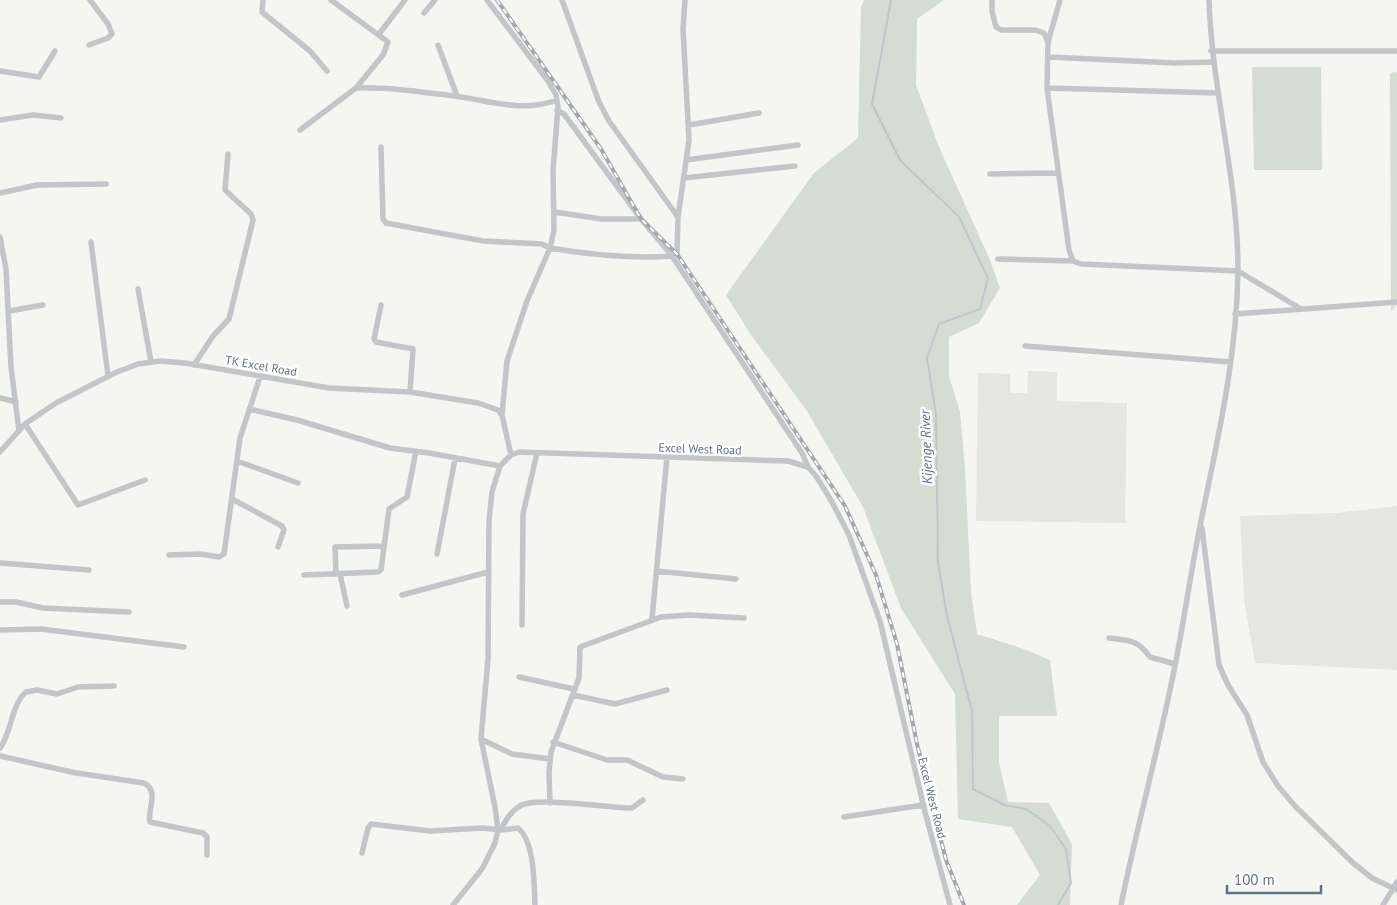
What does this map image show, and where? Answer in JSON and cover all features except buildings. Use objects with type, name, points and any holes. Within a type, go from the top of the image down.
[{"type":"street","points":[[89,45],[108,38],[112,34],[108,24],[90,0]]},
{"type":"street","points":[[263,0],[262,12],[310,52],[327,70]]},
{"type":"street","points":[[300,130],[356,88],[387,48],[388,42],[379,34],[331,0]]},
{"type":"street","points":[[379,34],[405,0]]},
{"type":"street","points":[[424,14],[435,0]]},
{"type":"street","points":[[487,0],[548,81],[557,100],[553,171],[555,212],[550,248],[529,296],[507,361],[502,415],[511,455],[500,466],[494,482],[490,505],[488,658],[481,739],[496,807],[499,830]]},
{"type":"street","points":[[562,0],[598,102],[678,217]]},
{"type":"street","points":[[675,255],[689,125],[684,44],[685,0]]},
{"type":"street","points":[[992,0],[992,11],[996,27],[1001,30],[1035,30],[1044,33],[1048,42]]},
{"type":"street","points":[[1060,0],[1048,42],[1047,88],[1069,250],[1073,261]]},
{"type":"street","points":[[1121,905],[1175,664],[1201,521],[1216,459],[1231,362],[1238,271],[1229,161],[1211,51],[1209,0]]},
{"type":"street","points":[[438,45],[457,96]]},
{"type":"street","points":[[0,71],[39,77],[55,51]]},
{"type":"street","points":[[1211,51],[1397,51]]},
{"type":"street","points":[[1049,57],[1175,63],[1213,62]]},
{"type":"street","points":[[356,88],[457,96],[522,107],[532,107],[557,100]]},
{"type":"street","points":[[1047,88],[1218,93]]},
{"type":"street","points":[[557,110],[564,114],[641,219],[675,255],[802,453],[808,467]]},
{"type":"street","points":[[689,125],[759,113]]},
{"type":"street","points":[[0,120],[33,115],[61,118]]},
{"type":"street","points":[[686,160],[798,145]]},
{"type":"street","points":[[381,147],[383,219],[386,223],[483,241],[538,243],[550,248],[625,258],[675,255]]},
{"type":"street","points":[[194,364],[207,344],[229,319],[253,220],[251,214],[225,190],[228,154]]},
{"type":"street","points":[[684,178],[795,166]]},
{"type":"street","points":[[990,174],[1058,173]]},
{"type":"street","points":[[0,193],[37,185],[106,184]]},
{"type":"street","points":[[555,212],[601,219],[641,219]]},
{"type":"street","points":[[0,237],[9,311],[18,431]]},
{"type":"street","points":[[91,242],[108,376]]},
{"type":"street","points":[[998,259],[1073,261],[1081,264],[1238,271],[1301,309]]},
{"type":"street","points":[[138,289],[150,362]]},
{"type":"street","points":[[1235,314],[1397,302]]},
{"type":"street","points":[[9,311],[43,304]]},
{"type":"street","points":[[381,305],[375,341],[410,348],[414,351],[410,392]]},
{"type":"street","points":[[1025,346],[1231,362]]},
{"type":"street","name":"TK Excel Road","points":[[0,452],[25,424],[56,404],[108,376],[138,364],[150,362],[194,364],[329,388],[410,392],[478,403],[492,408],[502,415]]},
{"type":"street","points":[[169,555],[201,554],[222,557],[224,554],[240,438],[260,377]]},
{"type":"street","points":[[0,398],[16,402]]},
{"type":"street","points":[[249,409],[320,426],[390,448],[500,466]]},
{"type":"street","points":[[25,424],[78,505],[145,480]]},
{"type":"street","points":[[304,575],[378,572],[382,568],[389,509],[407,497],[416,451]]},
{"type":"street","points":[[522,625],[524,514],[537,453]]},
{"type":"street","name":"Excel West Road","points":[[511,455],[537,453],[788,461],[808,467],[832,502],[849,535],[880,621],[923,805],[950,905]]},
{"type":"street","points":[[652,619],[667,457]]},
{"type":"street","points":[[437,554],[455,459]]},
{"type":"street","points":[[237,461],[298,483]]},
{"type":"street","points":[[232,500],[282,526],[284,530],[278,547]]},
{"type":"street","points":[[1201,521],[1218,665],[1228,685],[1248,715],[1263,762],[1295,806],[1329,841],[1372,878],[1395,890]]},
{"type":"street","points":[[347,606],[338,574],[335,547],[384,546]]},
{"type":"street","points":[[0,563],[89,570]]},
{"type":"street","points":[[656,571],[736,579]]},
{"type":"street","points":[[402,595],[488,572]]},
{"type":"street","points":[[0,602],[16,602],[43,608],[129,612]]},
{"type":"street","points":[[550,803],[550,759],[553,742],[580,674],[580,647],[652,619],[686,616],[744,618]]},
{"type":"street","points":[[0,630],[41,629],[184,647]]},
{"type":"street","points":[[1109,638],[1136,642],[1144,648],[1150,657],[1175,664]]},
{"type":"street","points":[[519,677],[615,704],[667,690]]},
{"type":"street","points":[[0,748],[7,736],[18,704],[26,692],[36,690],[57,694],[78,687],[114,686]]},
{"type":"street","points":[[481,739],[508,753],[550,759]]},
{"type":"street","points":[[553,742],[607,760],[627,760],[663,777],[683,779]]},
{"type":"street","points":[[0,756],[95,776],[144,783],[150,788],[152,793],[150,822],[203,833],[206,837],[207,855]]},
{"type":"street","points":[[453,905],[482,869],[495,843],[499,830],[513,811],[521,805],[550,803],[632,808],[643,800]]},
{"type":"street","points":[[844,817],[923,805]]},
{"type":"street","points":[[362,853],[368,828],[371,824],[430,831],[518,828],[525,837],[532,865],[535,905]]},
{"type":"street","points":[[1383,905],[1395,890],[1397,882]]},
{"type":"shaded area","points":[[864,0],[944,0],[917,19],[916,85],[939,147],[990,260],[1000,288],[979,323],[949,337],[949,376],[960,412],[965,469],[971,592],[977,634],[1024,649],[1050,660],[1057,716],[999,716],[999,763],[1008,802],[1049,803],[1072,844],[1070,905],[1017,905],[1040,875],[1012,827],[958,819],[955,694],[901,608],[863,507],[807,411],[751,335],[726,295],[814,173],[858,138],[861,7]]},
{"type":"shaded area","points":[[1252,67],[1321,67],[1322,170],[1254,170]]},
{"type":"shaded area","points":[[1397,72],[1397,304],[1391,311],[1390,73]]},
{"type":"shaded area","points":[[1028,371],[1057,372],[1057,401],[1127,403],[1125,523],[976,521],[978,373],[1010,374],[1010,393],[1027,393]]},
{"type":"shaded area","points":[[1397,506],[1397,670],[1255,663],[1244,599],[1240,516],[1335,513]]},
{"type":"waterway","name":"Kijenge River","points":[[891,0],[872,104],[900,160],[959,217],[988,278],[980,309],[939,324],[927,358],[936,414],[938,562],[947,616],[972,711],[973,789],[1005,805],[1026,809],[1049,825],[1066,849],[1071,883],[1058,905]]},
{"type":"railway","points":[[497,0],[601,149],[641,219],[677,254],[845,506],[876,575],[897,644],[917,744],[946,860],[964,905]]}]
